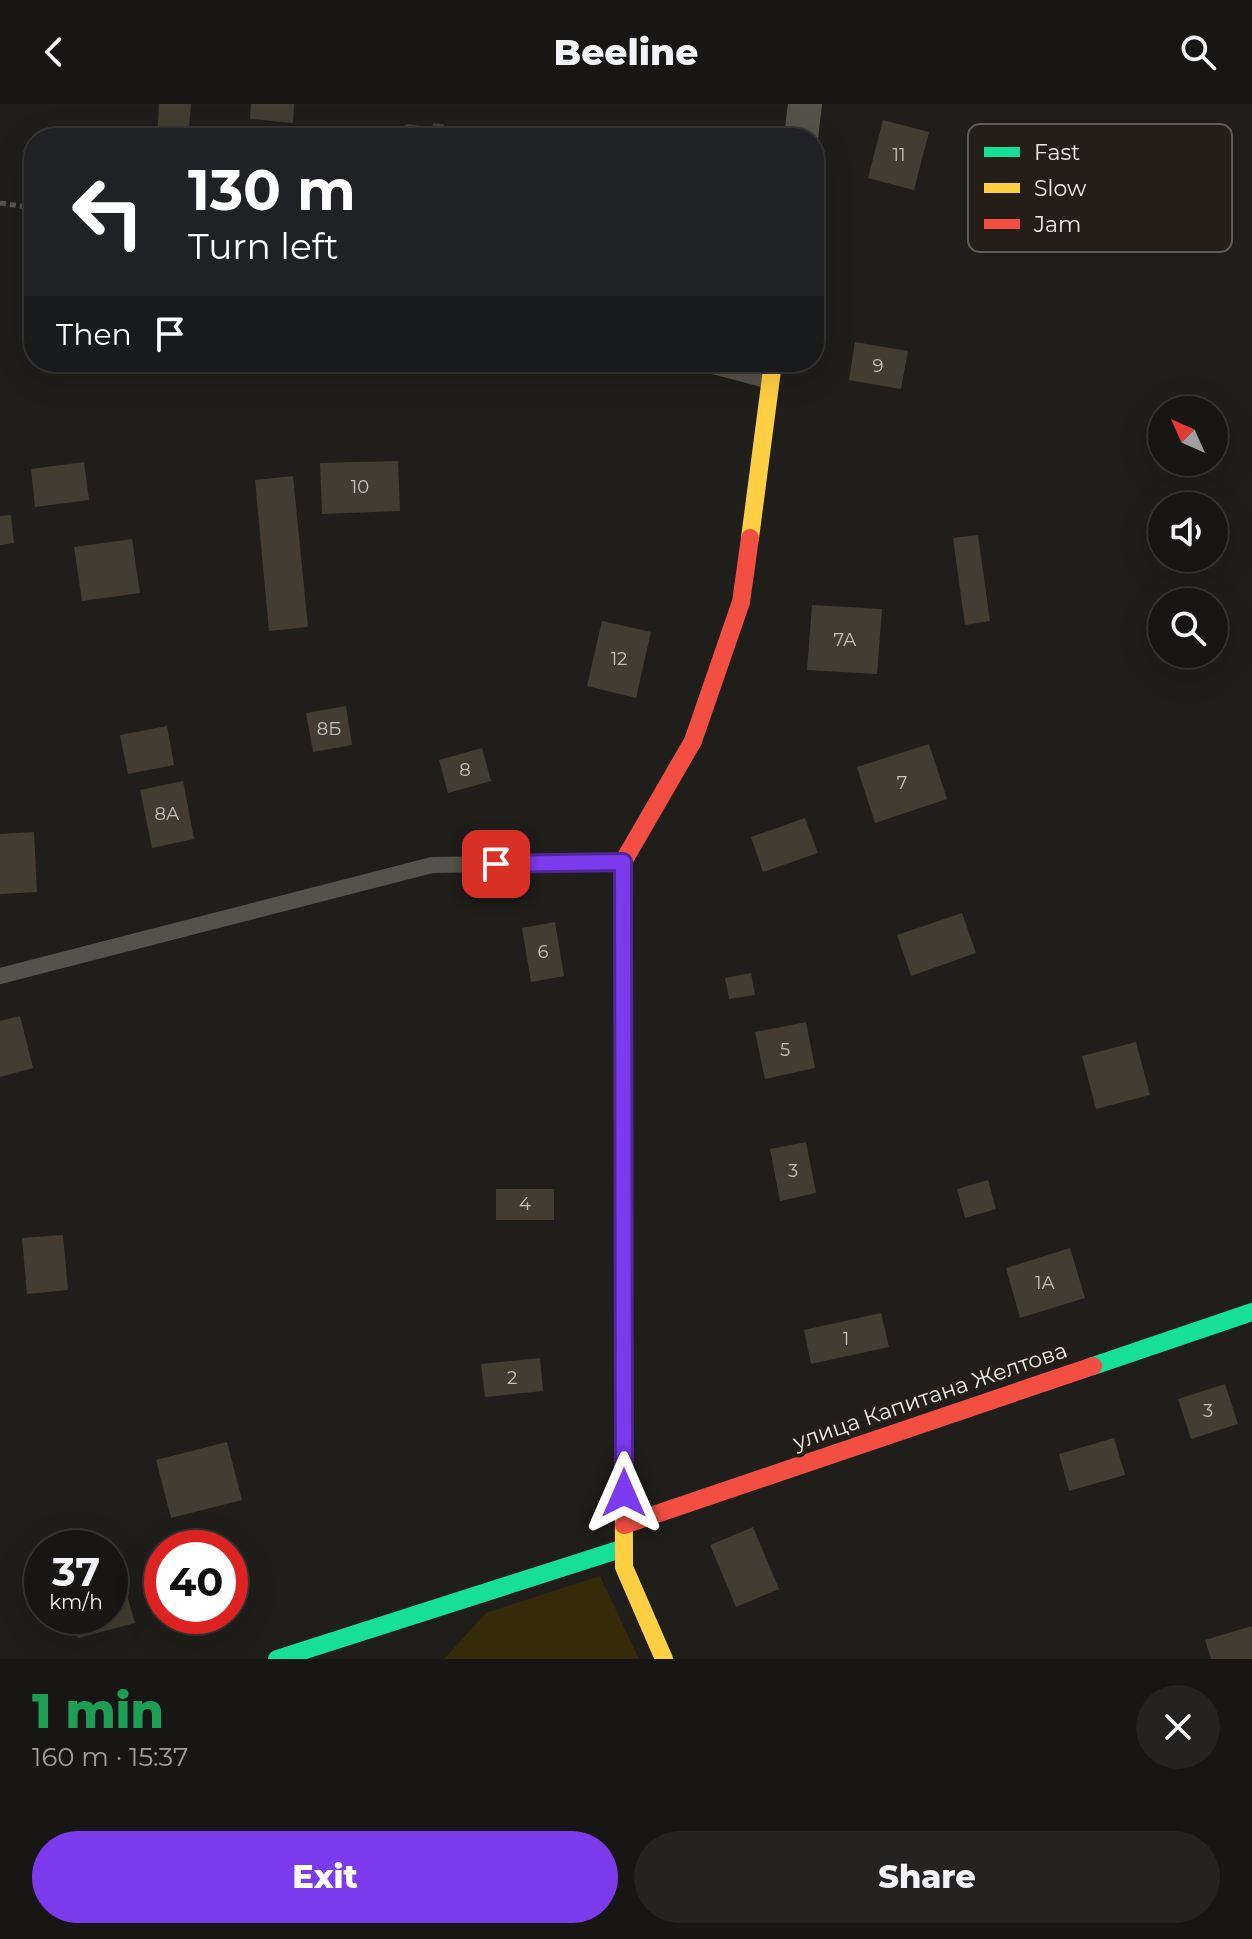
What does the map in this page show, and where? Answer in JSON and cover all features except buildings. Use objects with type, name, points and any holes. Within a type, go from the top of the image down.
[{"type":"street","points":[[802,128],[805,104]]},
{"type":"street","points":[[664,1659],[624,1567],[623,862],[693,741],[741,602],[772,372]]},
{"type":"street","name":"улица Капитана Желтова","points":[[624,1525],[1252,1312]]},
{"type":"street","points":[[277,1659],[624,1548]]},
{"type":"lane","points":[[0,976],[432,865],[623,862]]},
{"type":"path","points":[[0,203],[24,207]]},
{"type":"shaded area","points":[[600,1576],[639,1659],[444,1659],[486,1613]]},
{"type":"traffic: fast","points":[[1093,1366],[1252,1312]]},
{"type":"traffic: fast","points":[[277,1659],[624,1548]]},
{"type":"traffic: slow","points":[[750,538],[772,372]]},
{"type":"traffic: slow","points":[[623,1008],[624,1567],[664,1659]]},
{"type":"traffic: jam","points":[[623,1008],[623,862],[693,741],[741,602],[750,538]]},
{"type":"traffic: jam","points":[[624,1525],[1093,1366]]},
{"type":"route","points":[[496,864],[623,862],[624,1493]]}]
